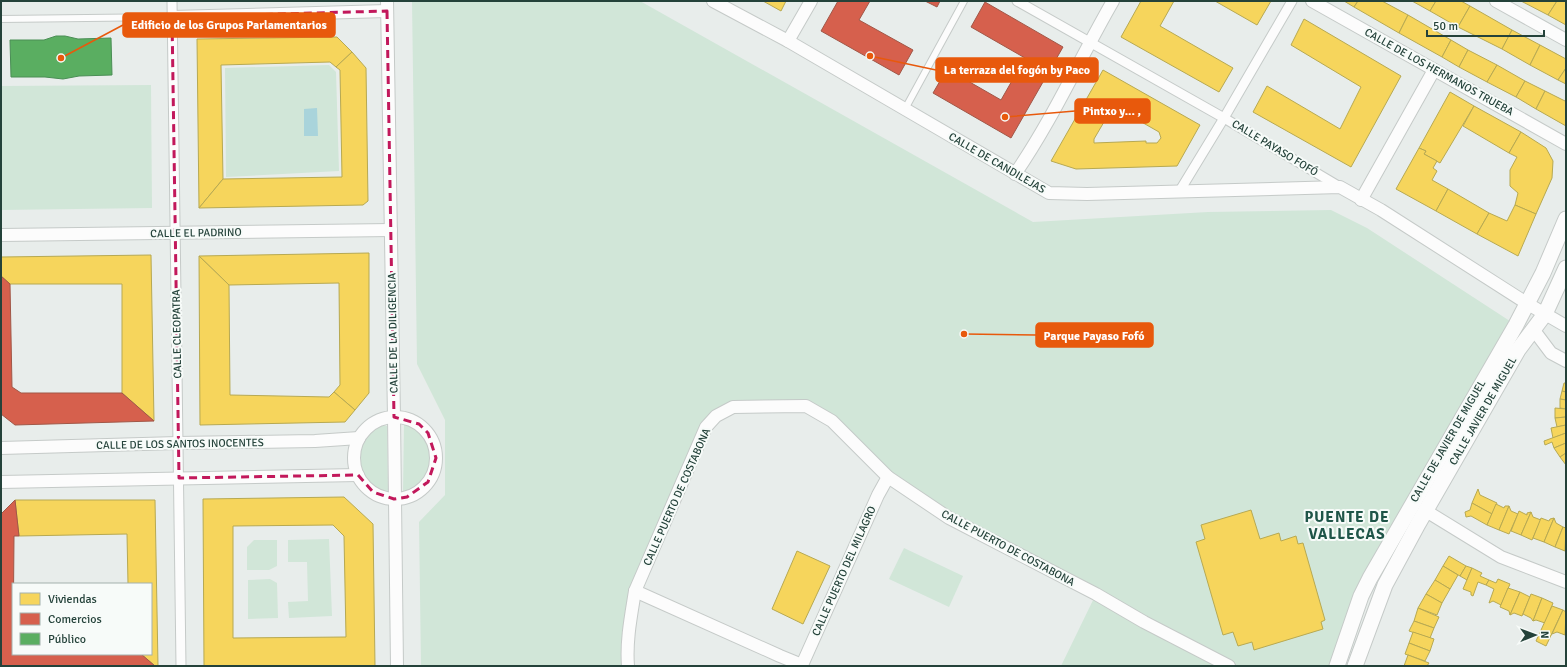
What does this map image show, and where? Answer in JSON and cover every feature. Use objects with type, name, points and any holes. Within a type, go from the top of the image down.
[{"type":"street","name":"CALLE CLEOPATRA","points":[[172,1],[181,666]]},
{"type":"street","name":"CALLE DE CANDILEJAS","points":[[713,1],[788,41],[1048,193],[1087,194],[1340,187]]},
{"type":"street","points":[[788,41],[811,1]]},
{"type":"street","name":"CALLE PAYASO FOFÓ","points":[[1017,1],[1224,118],[1361,200],[1381,210],[1528,304],[1566,326]]},
{"type":"street","points":[[1015,174],[1034,147],[1113,1]]},
{"type":"street","points":[[1179,192],[1292,1]]},
{"type":"street","name":"CALLE DE LOS HERMANOS TRUEBA","points":[[1312,1],[1566,144]]},
{"type":"street","points":[[1496,1],[1566,40]]},
{"type":"street","points":[[172,17],[387,6]]},
{"type":"street","name":"CALLE DE LA DILIGENCIA","points":[[387,6],[397,666]]},
{"type":"street","points":[[1361,200],[1434,70]]},
{"type":"street","name":"CALLE DE JAVIER DE MIGUEL","points":[[1337,666],[1361,596],[1370,578],[1528,304],[1566,219]]},
{"type":"street","name":"CALLE EL PADRINO","points":[[1,235],[390,230]]},
{"type":"street","points":[[1545,314],[1566,268]]},
{"type":"street","name":"CALLE JAVIER DE MIGUEL","points":[[1355,666],[1385,585],[1518,350],[1545,314]]},
{"type":"street","points":[[1533,329],[1551,353],[1566,362]]},
{"type":"street","name":"CALLE PUERTO DE COSTABONA","points":[[628,666],[627,656],[635,591],[706,426],[716,416],[733,407],[806,406],[832,421],[888,478],[949,518],[1096,594],[1144,622],[1229,666]]},
{"type":"street","points":[[394,417],[407,418],[419,424],[428,433],[434,445],[436,458],[434,470],[428,482],[419,491],[407,497],[394,499],[383,497],[372,492],[358,475],[354,462],[355,450],[359,438],[366,430],[374,423],[384,418],[394,417]]},
{"type":"street","name":"CALLE DE LOS SANTOS INOCENTES","points":[[1,448],[315,441],[359,438]]},
{"type":"street","points":[[1,482],[358,475]]},
{"type":"street","name":"CALLE PUERTO DEL MILAGRO","points":[[635,591],[803,665],[878,495],[888,478]]},
{"type":"street","points":[[1426,511],[1501,557],[1566,582]]},
{"type":"lane","points":[[905,109],[964,1]]},
{"type":"lane","points":[[1,19],[172,17]]},
{"type":"highlighted area","points":[[387,11],[394,417],[419,424],[428,433],[436,458],[428,482],[407,497],[394,499],[373,492],[358,475],[179,478],[172,17]]},
{"type":"green space","points":[[412,1],[640,1],[1033,222],[1208,212],[1331,210],[1367,228],[1516,325],[1405,516],[1337,666],[1061,666],[1096,594],[949,518],[806,406],[733,407],[716,416],[635,591],[628,666],[421,666],[419,522],[445,495],[445,420],[417,364]]},
{"type":"green space","points":[[329,65],[336,72],[339,171],[226,177],[225,68]]},
{"type":"green space","points":[[151,85],[152,208],[1,210],[1,86]]},
{"type":"green space","points":[[404,424],[416,429],[425,437],[430,447],[431,458],[429,469],[424,479],[415,487],[403,492]]},
{"type":"green space","points":[[382,425],[387,426],[388,491],[379,490],[366,480],[360,455],[365,439]]},
{"type":"green space","points":[[329,539],[332,616],[289,618],[288,602],[308,601],[307,562],[288,562],[288,540]]},
{"type":"green space","points":[[254,540],[277,540],[277,566],[269,570],[247,570],[247,547]]},
{"type":"green space","points":[[904,548],[963,576],[949,607],[889,579]]},
{"type":"green space","points":[[270,579],[277,583],[278,618],[248,619],[248,580]]},
{"type":"water","points":[[317,108],[318,136],[304,136],[304,109]]},
{"type":"building: Viviendas","points":[[763,1],[786,1],[781,11]]},
{"type":"building: Viviendas","points":[[1141,1],[1174,1],[1160,26],[1233,68],[1219,92],[1121,37]]},
{"type":"building: Viviendas","points":[[1215,1],[1271,1],[1257,25]]},
{"type":"building: Viviendas","points":[[1344,1],[1358,1],[1354,7]]},
{"type":"building: Viviendas","points":[[1358,1],[1382,1],[1408,15],[1399,33],[1354,7]]},
{"type":"building: Viviendas","points":[[1412,1],[1436,1],[1430,11]]},
{"type":"building: Viviendas","points":[[1436,1],[1461,1],[1470,6],[1458,27],[1430,11]]},
{"type":"building: Viviendas","points":[[1521,1],[1557,1],[1548,15]]},
{"type":"building: Viviendas","points":[[1557,1],[1566,1],[1566,25],[1548,15]]},
{"type":"building: Viviendas","points":[[1470,6],[1512,30],[1502,49],[1458,27]]},
{"type":"building: Viviendas","points":[[1408,15],[1451,40],[1442,57],[1399,33]]},
{"type":"building: Viviendas","points":[[1304,19],[1401,76],[1351,167],[1253,112],[1267,86],[1340,129],[1361,87],[1291,45]]},
{"type":"building: Viviendas","points":[[1512,30],[1540,45],[1530,65],[1502,49]]},
{"type":"building: Viviendas","points":[[337,37],[352,52],[336,67],[330,62],[221,65],[223,179],[199,208],[197,39]]},
{"type":"building: Viviendas","points":[[1451,40],[1468,50],[1459,67],[1442,57]]},
{"type":"building: Viviendas","points":[[1540,45],[1566,59],[1566,68],[1558,80],[1530,65]]},
{"type":"building: Viviendas","points":[[1468,50],[1497,65],[1487,82],[1459,67]]},
{"type":"building: Viviendas","points":[[352,52],[366,68],[368,201],[363,205],[199,208],[223,179],[342,177],[340,70],[336,67]]},
{"type":"building: Viviendas","points":[[1497,65],[1525,81],[1516,97],[1487,82]]},
{"type":"building: Viviendas","points":[[1566,68],[1566,84],[1558,80]]},
{"type":"building: Viviendas","points":[[1103,70],[1200,125],[1177,166],[1076,169],[1051,161]],"holes":[[[1117,108],[1159,132],[1161,138],[1157,143],[1146,143],[1146,141],[1094,143],[1094,139],[1111,110]]]},
{"type":"building: Viviendas","points":[[1525,81],[1545,91],[1536,109],[1516,97]]},
{"type":"building: Viviendas","points":[[1545,91],[1565,101],[1566,98],[1566,126],[1536,109]]},
{"type":"building: Viviendas","points":[[1450,92],[1474,106],[1440,163],[1424,154],[1426,151],[1419,148]]},
{"type":"building: Viviendas","points":[[1474,106],[1521,132],[1509,153],[1463,126]]},
{"type":"building: Viviendas","points":[[1521,132],[1546,148],[1553,161],[1552,178],[1536,214],[1515,205],[1518,193],[1510,186],[1510,170],[1517,157],[1509,153]]},
{"type":"building: Viviendas","points":[[1419,148],[1426,151],[1424,154],[1437,161],[1433,168],[1437,171],[1432,180],[1448,189],[1436,211],[1396,189]]},
{"type":"building: Viviendas","points":[[1448,189],[1489,213],[1477,234],[1436,211]]},
{"type":"building: Viviendas","points":[[1515,205],[1536,214],[1518,256],[1477,234],[1489,213],[1507,221]]},
{"type":"building: Viviendas","points":[[369,253],[369,393],[355,410],[334,392],[340,385],[339,283],[229,285],[199,256]]},
{"type":"building: Viviendas","points":[[151,255],[154,421],[122,393],[122,284],[10,284],[1,276],[1,257]]},
{"type":"building: Viviendas","points":[[199,256],[229,285],[230,395],[329,397],[334,392],[355,410],[345,422],[200,425]]},
{"type":"building: Viviendas","points":[[1564,383],[1566,383],[1566,392],[1562,391]]},
{"type":"building: Viviendas","points":[[1562,391],[1566,392],[1566,400],[1560,399]]},
{"type":"building: Viviendas","points":[[1560,399],[1566,400],[1566,409],[1560,408]]},
{"type":"building: Viviendas","points":[[1555,408],[1566,409],[1566,417],[1555,418]]},
{"type":"building: Viviendas","points":[[1566,417],[1566,425],[1557,427],[1555,418]]},
{"type":"building: Viviendas","points":[[1566,425],[1566,433],[1553,438],[1551,428]]},
{"type":"building: Viviendas","points":[[1566,433],[1566,443],[1554,448],[1552,442],[1545,445],[1544,441]]},
{"type":"building: Viviendas","points":[[1566,443],[1566,453],[1560,457],[1554,448]]},
{"type":"building: Viviendas","points":[[1566,453],[1566,465],[1560,457]]},
{"type":"building: Viviendas","points":[[1478,489],[1480,495],[1497,503],[1492,514],[1472,503]]},
{"type":"building: Viviendas","points":[[344,497],[373,524],[375,666],[204,666],[203,499]],"holes":[[[333,525],[344,536],[346,637],[233,638],[233,526]]]},
{"type":"building: Viviendas","points":[[15,500],[155,500],[158,666],[155,666],[142,655],[152,655],[152,583],[128,583],[127,534],[19,536]]},
{"type":"building: Viviendas","points":[[1472,503],[1492,514],[1487,525],[1471,516],[1466,517],[1465,512],[1470,510]]},
{"type":"building: Viviendas","points":[[1496,504],[1504,508],[1505,506],[1509,506],[1499,530],[1487,525]]},
{"type":"building: Viviendas","points":[[1509,506],[1511,511],[1518,514],[1509,534],[1499,530]]},
{"type":"building: Viviendas","points":[[1251,510],[1260,539],[1279,533],[1281,541],[1296,536],[1298,544],[1303,543],[1325,620],[1321,622],[1323,629],[1254,650],[1252,642],[1238,646],[1233,632],[1223,635],[1196,542],[1205,539],[1201,525]]},
{"type":"building: Viviendas","points":[[1519,511],[1527,515],[1527,513],[1531,512],[1521,535],[1511,531]]},
{"type":"building: Viviendas","points":[[1531,512],[1533,517],[1541,520],[1532,540],[1521,535]]},
{"type":"building: Viviendas","points":[[1541,518],[1549,521],[1550,519],[1554,518],[1544,542],[1533,538]]},
{"type":"building: Viviendas","points":[[1554,518],[1556,523],[1563,527],[1555,547],[1544,542]]},
{"type":"building: Viviendas","points":[[1563,527],[1566,528],[1565,551],[1555,547]]},
{"type":"building: Viviendas","points":[[797,551],[830,566],[803,624],[772,609]]},
{"type":"building: Viviendas","points":[[1449,556],[1466,566],[1460,576],[1443,566]]},
{"type":"building: Viviendas","points":[[1443,566],[1458,575],[1450,589],[1435,580]]},
{"type":"building: Viviendas","points":[[1466,566],[1472,568],[1467,580],[1460,576]]},
{"type":"building: Viviendas","points":[[1472,568],[1482,573],[1480,576],[1489,580],[1486,585],[1478,582],[1473,596],[1471,595],[1471,592],[1463,589]]},
{"type":"building: Viviendas","points":[[1498,579],[1510,584],[1501,605],[1493,601],[1489,603],[1494,589],[1486,585],[1489,580],[1496,583]]},
{"type":"building: Viviendas","points":[[1435,580],[1450,589],[1442,603],[1426,594]]},
{"type":"building: Viviendas","points":[[1508,588],[1520,592],[1510,615],[1509,611],[1500,607]]},
{"type":"building: Viviendas","points":[[1520,592],[1530,597],[1522,616],[1514,613],[1510,615]]},
{"type":"building: Viviendas","points":[[1426,594],[1442,603],[1437,615],[1418,608]]},
{"type":"building: Viviendas","points":[[1531,594],[1542,598],[1533,621],[1531,618],[1523,614]]},
{"type":"building: Viviendas","points":[[1542,598],[1553,603],[1545,623],[1536,620],[1533,621]]},
{"type":"building: Viviendas","points":[[1552,606],[1563,610],[1546,646],[1536,641]]},
{"type":"building: Viviendas","points":[[1418,608],[1439,617],[1434,628],[1414,621]]},
{"type":"building: Viviendas","points":[[1563,610],[1566,612],[1565,635],[1557,632],[1552,634]]},
{"type":"building: Viviendas","points":[[1414,621],[1434,628],[1430,638],[1409,631]]},
{"type":"building: Viviendas","points":[[1413,632],[1434,639],[1430,651],[1409,643]]},
{"type":"building: Viviendas","points":[[1409,643],[1430,651],[1425,661],[1405,654]]},
{"type":"building: Viviendas","points":[[1408,655],[1429,663],[1427,666],[1404,666]]},
{"type":"building: Comercios","points":[[838,1],[870,1],[859,20],[913,50],[899,75],[821,31]]},
{"type":"building: Comercios","points":[[925,1],[940,1],[937,7]]},
{"type":"building: Comercios","points":[[985,2],[1063,47],[1011,138],[933,93],[947,69],[1001,100],[1025,58],[971,27]]},
{"type":"building: Comercios","points":[[1,276],[10,284],[12,387],[21,393],[122,393],[154,421],[15,425],[1,414]]},
{"type":"building: Comercios","points":[[15,500],[19,536],[14,536],[14,583],[12,583],[12,655],[142,655],[155,666],[1,666],[1,514]]},
{"type":"building: Público","points":[[56,36],[65,36],[78,39],[111,38],[112,75],[79,76],[63,79],[45,77],[11,77],[10,40],[44,40]]},
{"type":"place","name":"La terraza del fogón by Paco","points":[[870,56]]},
{"type":"place","name":"Edificio de los Grupos Parlamentarios","points":[[61,58]]},
{"type":"place","name":"Pintxo y... ,","points":[[1005,117]]},
{"type":"place","name":"Parque Payaso Fofó","points":[[964,334]]},
{"type":"district","name":"PUENTE DE VALLECAS","points":[[1347,526]]}]
